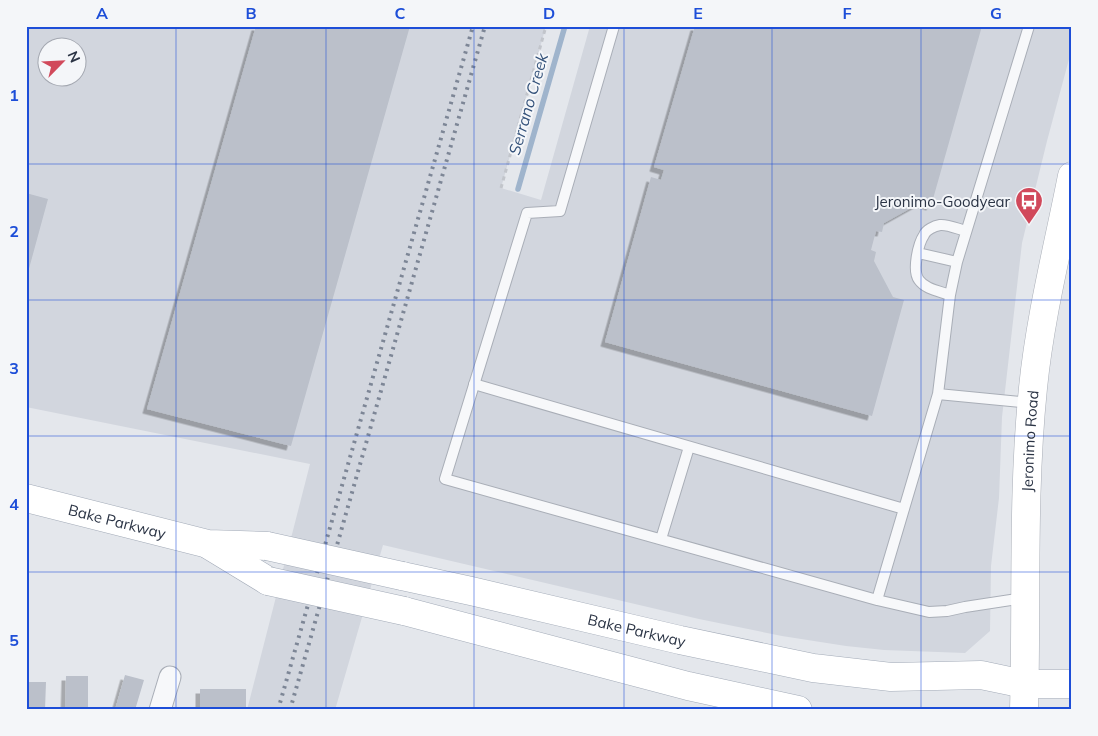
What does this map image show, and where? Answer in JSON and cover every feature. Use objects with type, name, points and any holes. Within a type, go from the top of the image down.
[{"type":"main road","name":"Jeronimo Road","points":[[1024,697],[1025,508],[1031,403],[1040,332],[1060,251],[1072,176]]},
{"type":"main road","name":"Bake Parkway","points":[[26,498],[208,544],[267,546],[472,591],[680,640],[813,668],[891,677],[981,676],[1024,697],[1072,684]]},
{"type":"main road","name":"Bake Parkway","points":[[208,544],[268,581],[404,611],[688,686],[798,710]]},
{"type":"street","points":[[160,710],[170,677]]},
{"type":"lane","points":[[614,26],[560,211],[527,213],[445,478],[877,600],[929,612],[947,611],[1025,598]]},
{"type":"lane","points":[[877,600],[938,394],[950,294],[957,262],[1029,26]]},
{"type":"lane","points":[[950,294],[926,286],[919,280],[915,271],[918,253],[924,234],[931,228],[941,225],[966,230]]},
{"type":"lane","points":[[918,253],[957,262]]},
{"type":"lane","points":[[474,384],[904,509]]},
{"type":"lane","points":[[938,394],[1031,403]]},
{"type":"lane","points":[[662,539],[689,446]]},
{"type":"path","points":[[501,188],[546,26]]},
{"type":"shaded area","points":[[26,26],[546,26],[501,188],[541,200],[590,26],[1072,26],[1072,48],[1022,243],[1002,417],[999,498],[991,566],[990,631],[965,653],[884,650],[782,636],[699,619],[383,545],[335,710],[247,710],[310,464],[26,407]]},
{"type":"shaded area","points":[[1072,460],[1072,555],[1069,554]]},
{"type":"building","points":[[256,26],[410,26],[291,446],[147,409]]},
{"type":"building","points":[[695,26],[982,26],[931,206],[920,203],[884,223],[882,232],[876,231],[871,250],[876,252],[874,261],[893,297],[904,300],[872,416],[605,342],[651,177],[661,180],[664,170],[654,167]]},
{"type":"building","points":[[26,193],[48,199],[27,276],[26,275]]},
{"type":"building","points":[[125,675],[144,680],[135,710],[115,710]]},
{"type":"building","points":[[66,676],[88,676],[88,710],[65,710]]},
{"type":"building","points":[[26,682],[46,682],[45,710],[26,710]]},
{"type":"building","points":[[200,689],[246,689],[246,707],[200,707]]},
{"type":"waterway","name":"Serrano Creek","points":[[518,189],[565,26]]},
{"type":"railway","points":[[278,710],[473,26]]},
{"type":"railway","points":[[290,710],[485,26]]},
{"type":"place","name":"Jeronimo-Goodyear","points":[[1029,225]]}]
